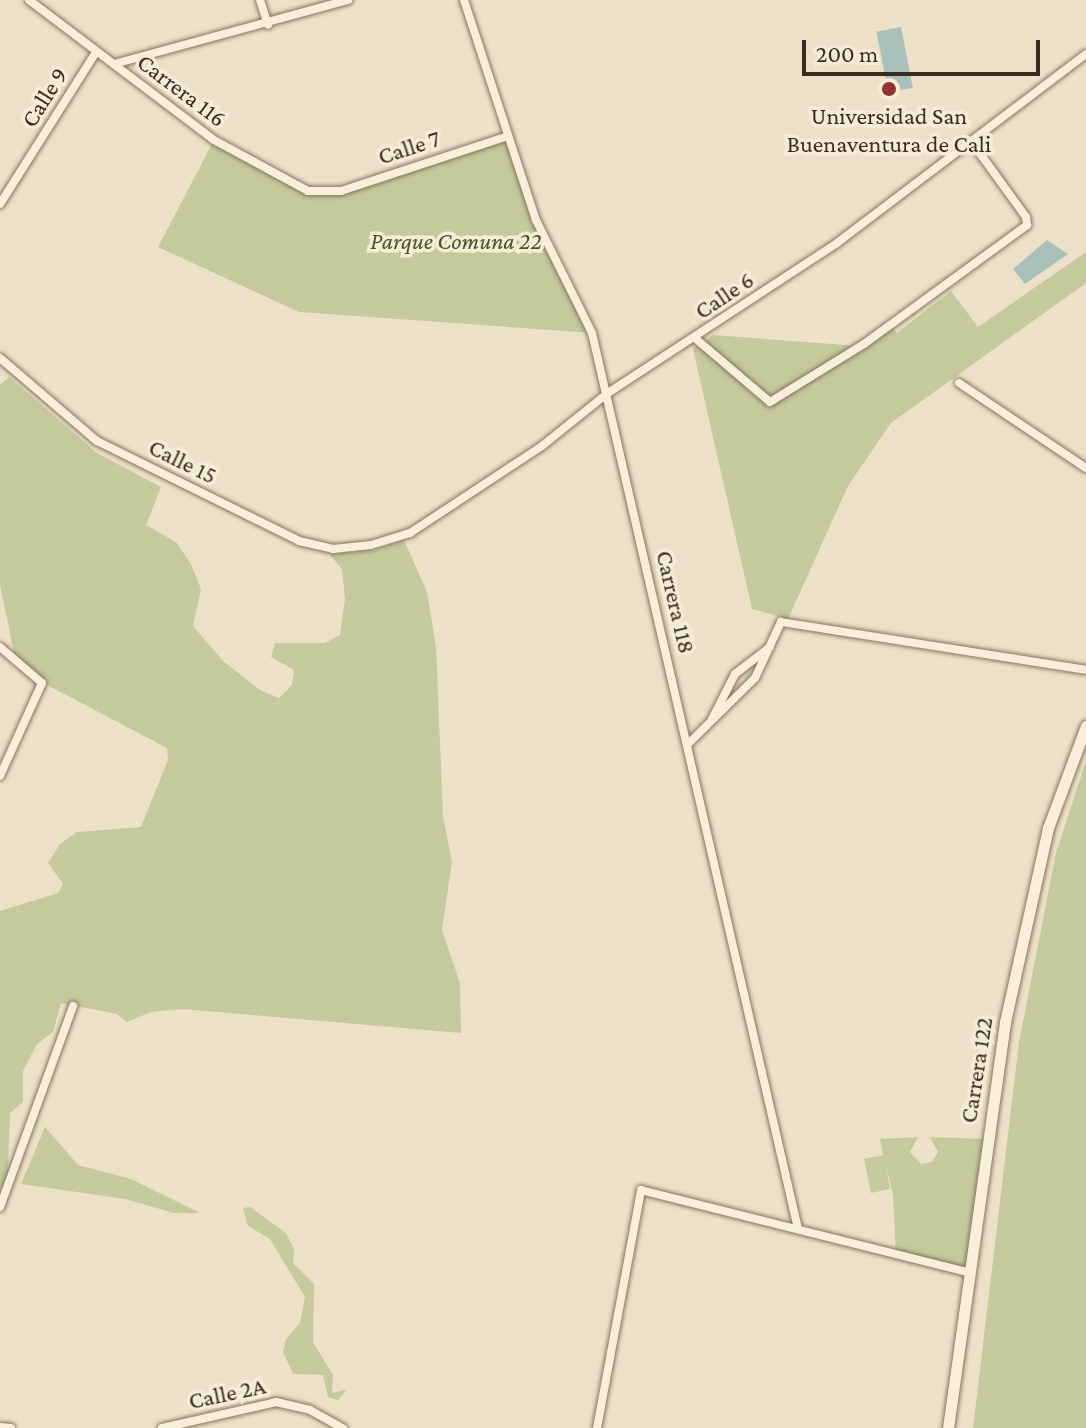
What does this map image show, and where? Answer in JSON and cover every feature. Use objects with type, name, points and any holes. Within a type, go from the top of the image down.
[{"type":"street","name":"Carrera 116","points":[[29,0],[214,140],[321,193]]},
{"type":"street","points":[[260,0],[268,25]]},
{"type":"street","points":[[114,64],[268,25],[348,0]]},
{"type":"street","name":"Carrera 118","points":[[464,0],[536,220],[592,333],[798,1229]]},
{"type":"street","name":"Calle 9","points":[[0,204],[96,52]]},
{"type":"street","name":"Calle 6","points":[[371,545],[410,533],[443,513],[608,393],[696,339],[837,243],[1086,54]]},
{"type":"street","name":"Calle 7","points":[[321,193],[508,136]]},
{"type":"street","points":[[696,339],[770,402],[864,344],[1027,225],[971,141]]},
{"type":"street","name":"Calle 15","points":[[0,358],[111,448],[299,541],[333,549],[371,545]]},
{"type":"street","points":[[959,383],[1086,468]]},
{"type":"street","points":[[688,744],[755,678],[781,622],[1086,670]]},
{"type":"street","points":[[0,647],[42,683],[0,776]]},
{"type":"street","points":[[709,725],[735,674],[771,647]]},
{"type":"street","name":"Carrera 122","points":[[948,1428],[1005,1022],[1048,828],[1086,726]]},
{"type":"street","points":[[0,1207],[73,1006]]},
{"type":"street","points":[[597,1428],[641,1190],[971,1273]]},
{"type":"street","name":"Calle 2A","points":[[162,1428],[276,1402],[299,1405],[343,1428]]},
{"type":"street","points":[[0,1427],[11,1428]]},
{"type":"green space","name":"Parque Comuna 22","points":[[508,136],[536,220],[592,333],[299,312],[158,247],[214,140],[322,193]]},
{"type":"green space","points":[[1086,252],[1086,283],[891,423],[848,486],[788,619],[752,609],[693,349],[713,335],[858,346],[888,323],[897,333],[951,291],[978,327]]},
{"type":"green space","points":[[9,377],[97,453],[161,487],[146,525],[176,542],[191,564],[201,589],[193,626],[223,661],[260,690],[279,698],[292,685],[294,670],[271,657],[275,643],[325,643],[340,635],[345,599],[342,569],[329,554],[376,550],[404,540],[427,592],[436,647],[443,816],[452,862],[442,930],[460,983],[461,1033],[182,1009],[151,1012],[127,1022],[117,1014],[61,1003],[53,1032],[37,1044],[23,1071],[23,1102],[10,1113],[8,1172],[0,1193],[0,911],[58,893],[63,884],[48,863],[60,844],[77,832],[141,827],[168,760],[167,748],[49,686],[14,653],[0,585],[0,385]]},
{"type":"green space","points":[[1086,761],[1086,1428],[973,1428],[1019,1042],[1056,853]]},
{"type":"green space","points":[[45,1127],[78,1165],[131,1179],[200,1213],[174,1213],[125,1199],[21,1184]]},
{"type":"green space","points":[[918,1137],[910,1152],[921,1164],[932,1162],[938,1152],[930,1137],[988,1139],[971,1273],[896,1254],[893,1195],[886,1166],[890,1189],[871,1193],[864,1159],[883,1155],[880,1139]]},
{"type":"green space","points":[[250,1207],[286,1233],[294,1249],[293,1263],[314,1284],[313,1342],[333,1375],[332,1393],[347,1389],[338,1400],[328,1397],[323,1375],[293,1374],[283,1352],[286,1339],[300,1323],[305,1297],[270,1239],[248,1226],[243,1208]]},
{"type":"water","points":[[901,27],[913,88],[888,93],[876,32]]},
{"type":"water","points":[[1047,240],[1068,254],[1025,284],[1013,269]]},
{"type":"place","name":"Universidad San Buenaventura de Cali","points":[[889,89]]}]
